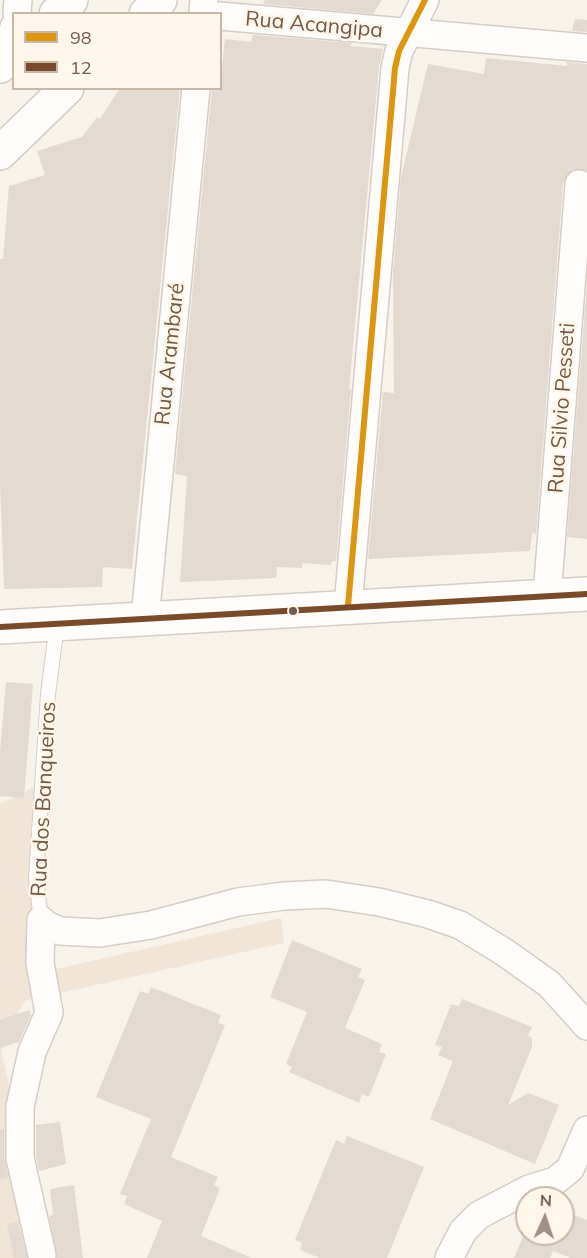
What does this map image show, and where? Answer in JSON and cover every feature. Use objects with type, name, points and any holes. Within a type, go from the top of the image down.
[{"type":"main road","points":[[58,12],[70,0]]},
{"type":"main road","points":[[148,12],[160,0]]},
{"type":"main road","points":[[0,153],[66,90]]},
{"type":"main road","points":[[0,627],[587,594]]},
{"type":"street","points":[[348,606],[395,68],[399,51],[425,0]]},
{"type":"street","name":"Rua Acangipa","points":[[222,16],[587,48]]},
{"type":"street","points":[[6,60],[12,35]]},
{"type":"street","name":"Rua Arambaré","points":[[145,619],[196,90]]},
{"type":"street","name":"Rua Silvio Pesseti","points":[[547,596],[579,184]]},
{"type":"street","name":"Rua dos Banqueiros","points":[[41,920],[46,926],[60,931],[100,933],[151,925],[238,902],[284,896],[326,894],[379,902],[428,914],[460,925],[504,952],[549,984],[587,1026]]},
{"type":"street","points":[[41,920],[40,963],[49,1013],[45,1027],[32,1052],[20,1107],[20,1158],[42,1255]]},
{"type":"street","points":[[449,1258],[464,1231],[479,1215],[529,1189],[555,1181],[570,1169],[587,1130]]},
{"type":"lane","name":"Rua dos Banqueiros","points":[[41,920],[36,879],[48,694],[57,624]]},
{"type":"shaded area","points":[[40,784],[43,972],[281,918],[284,943],[24,1001],[1,1052],[49,1245],[64,1258],[0,1258],[0,804]]},
{"type":"building","points":[[265,0],[382,0],[373,14],[263,4]]},
{"type":"building","points":[[575,19],[587,20],[587,32],[572,31]]},
{"type":"building","points":[[253,35],[352,43],[350,46],[383,49],[379,67],[349,389],[351,389],[336,561],[332,561],[331,565],[302,563],[302,568],[277,567],[276,578],[180,582],[187,476],[175,474],[212,90],[222,90],[225,39],[251,42]]},
{"type":"building","points":[[486,58],[567,66],[567,62],[587,64],[587,171],[572,170],[563,183],[536,534],[532,533],[530,551],[368,559],[383,392],[394,393],[393,273],[401,177],[428,64],[484,74]]},
{"type":"building","points":[[119,90],[180,90],[132,569],[103,567],[102,587],[4,589],[0,480],[0,259],[3,259],[9,186],[45,175],[37,151],[82,137],[97,117],[100,119]]},
{"type":"building","points":[[587,284],[587,539],[567,537]]},
{"type":"building","points":[[6,682],[33,684],[24,798],[0,796],[0,752]]},
{"type":"building","points":[[292,940],[362,969],[358,977],[365,980],[345,1028],[382,1044],[379,1052],[386,1054],[369,1097],[362,1094],[359,1103],[289,1072],[292,1067],[286,1064],[307,1012],[270,997]]},
{"type":"building","points":[[151,987],[221,1015],[218,1023],[225,1025],[171,1157],[218,1177],[214,1185],[220,1188],[201,1236],[252,1258],[147,1258],[162,1221],[124,1204],[127,1196],[120,1194],[151,1119],[96,1097],[140,991],[148,994]]},
{"type":"building","points":[[462,999],[532,1027],[528,1036],[532,1038],[532,1047],[508,1105],[528,1093],[559,1105],[535,1164],[430,1119],[453,1061],[438,1055],[442,1047],[435,1045],[451,1004],[459,1006]]},
{"type":"building","points":[[29,1010],[31,1015],[19,1042],[0,1048],[0,1020]]},
{"type":"building","points":[[60,1122],[66,1164],[39,1171],[36,1156],[36,1125]]},
{"type":"building","points":[[0,1129],[4,1129],[4,1158],[8,1178],[0,1180]]},
{"type":"building","points":[[347,1136],[424,1167],[387,1258],[320,1258],[300,1250],[302,1243],[295,1240],[336,1140],[344,1144]]},
{"type":"building","points":[[74,1185],[83,1258],[57,1258],[49,1216],[53,1215],[50,1189]]},
{"type":"building","points":[[575,1216],[587,1220],[587,1258],[571,1258],[553,1251],[550,1258],[514,1258],[519,1246],[575,1246]]},
{"type":"building","points":[[18,1222],[27,1258],[14,1258],[7,1224]]},
{"type":"transit line","name":"98","points":[[348,606],[395,68],[399,51],[425,0]]},
{"type":"transit line","name":"12","points":[[0,627],[587,594]]}]
